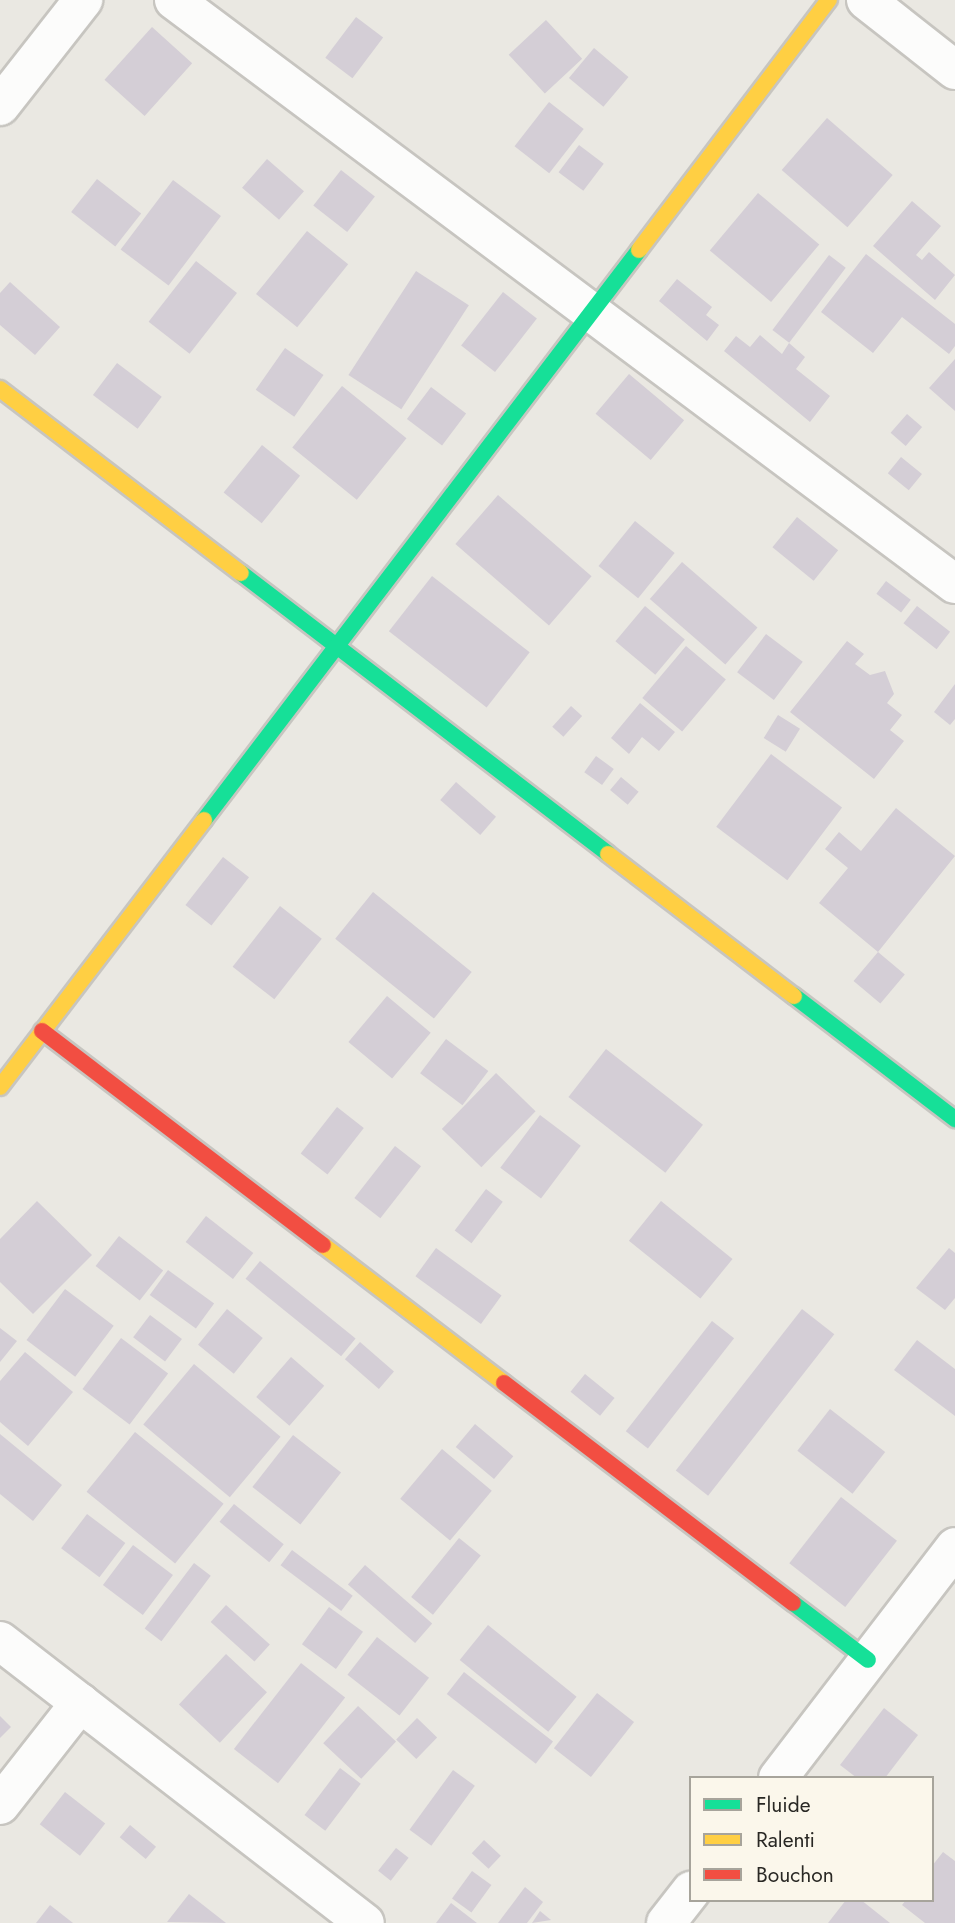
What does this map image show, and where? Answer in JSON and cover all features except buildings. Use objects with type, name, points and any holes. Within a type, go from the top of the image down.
[{"type":"street","points":[[0,106],[83,0]]},
{"type":"street","points":[[174,0],[955,584]]},
{"type":"street","points":[[0,1087],[829,0]]},
{"type":"street","points":[[866,0],[955,70]]},
{"type":"street","points":[[0,389],[955,1119]]},
{"type":"street","points":[[42,1031],[868,1660]]},
{"type":"street","points":[[780,1776],[955,1547]]},
{"type":"street","points":[[0,1641],[365,1923]]},
{"type":"street","points":[[0,1805],[80,1703]]},
{"type":"street","points":[[666,1923],[689,1894]]},
{"type":"traffic: fast","points":[[204,820],[639,250]]},
{"type":"traffic: fast","points":[[241,573],[608,854]]},
{"type":"traffic: fast","points":[[794,996],[955,1119]]},
{"type":"traffic: fast","points":[[793,1603],[868,1660]]},
{"type":"traffic: slow","points":[[639,250],[829,0]]},
{"type":"traffic: slow","points":[[0,389],[241,573]]},
{"type":"traffic: slow","points":[[0,1087],[204,820]]},
{"type":"traffic: slow","points":[[608,854],[794,996]]},
{"type":"traffic: slow","points":[[323,1245],[504,1383]]},
{"type":"traffic: jam","points":[[42,1031],[323,1245]]},
{"type":"traffic: jam","points":[[504,1383],[793,1603]]}]
